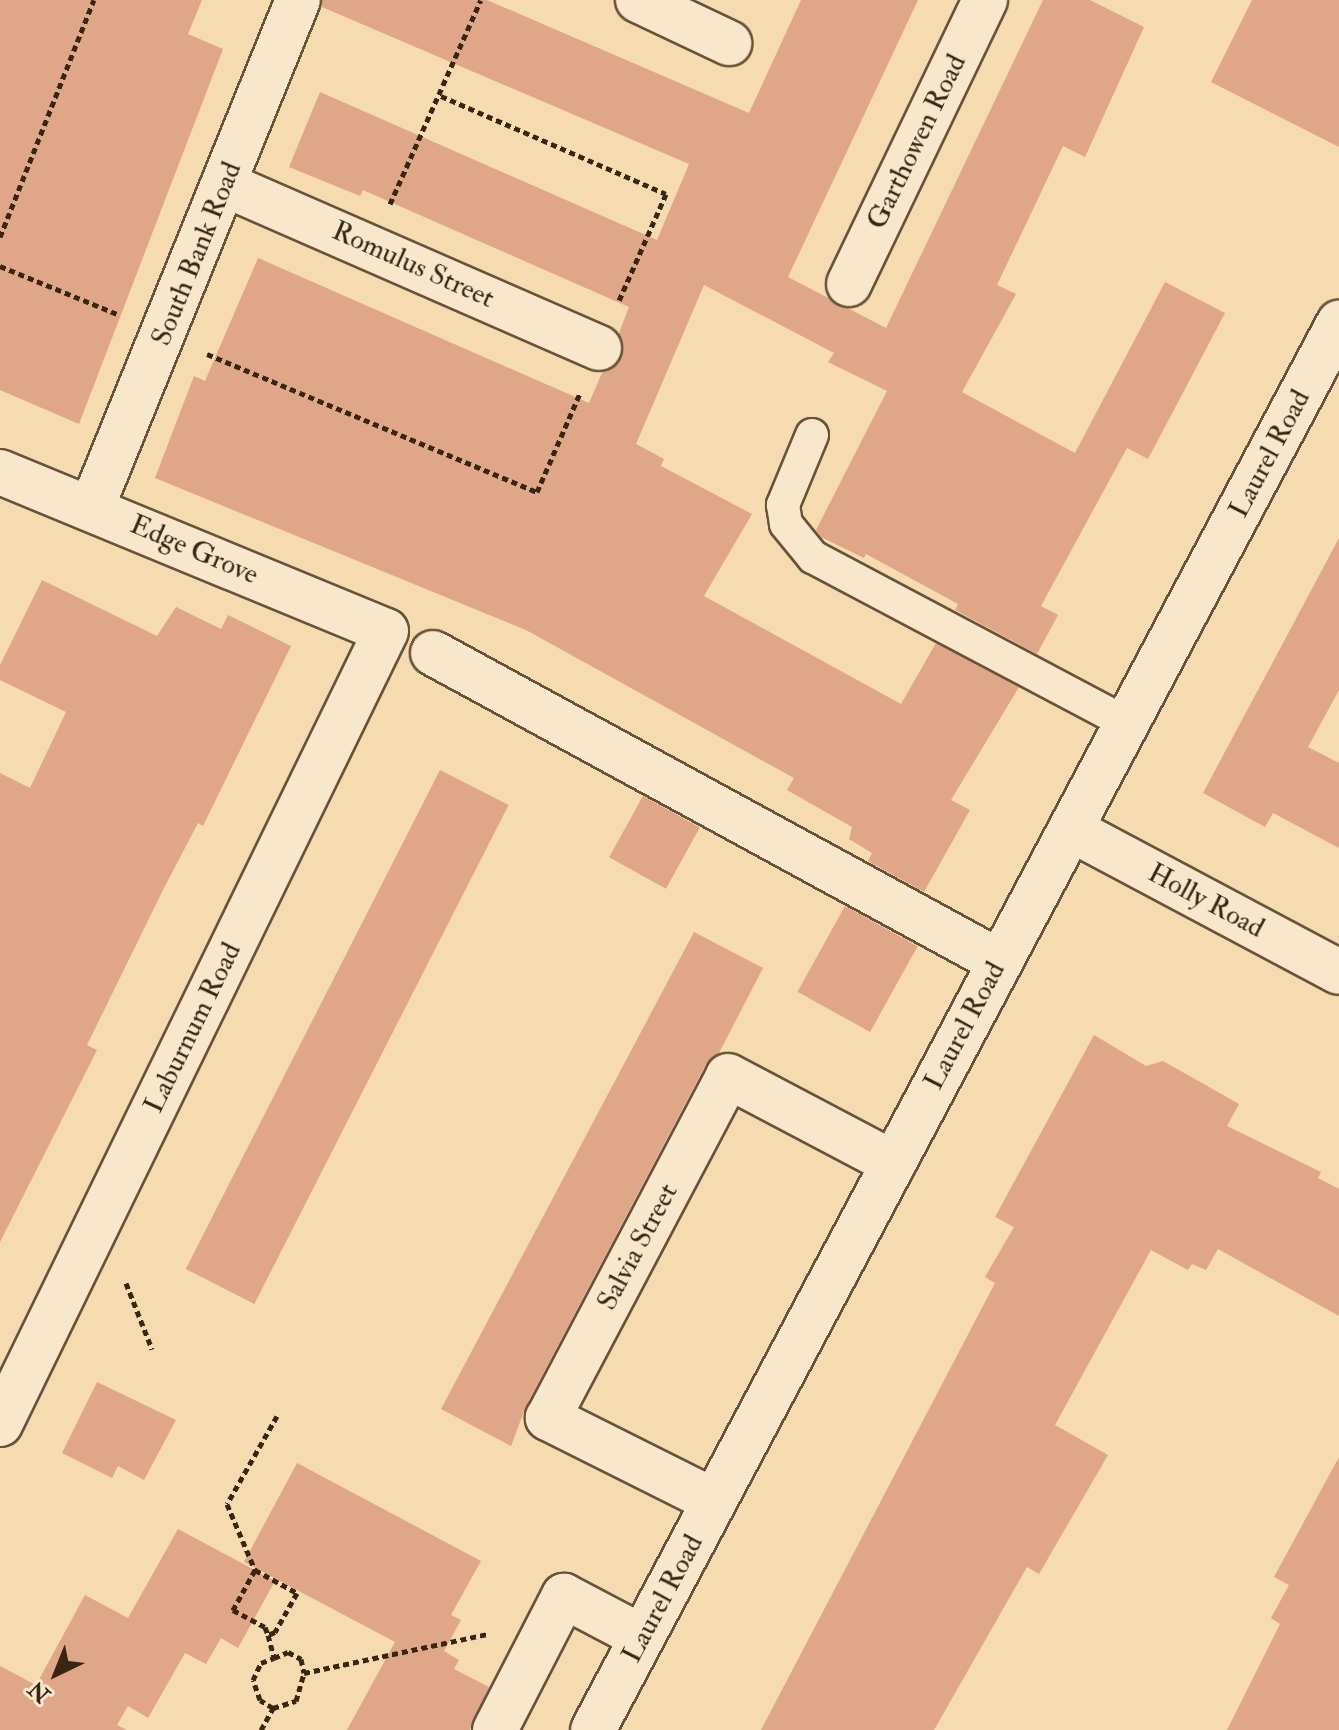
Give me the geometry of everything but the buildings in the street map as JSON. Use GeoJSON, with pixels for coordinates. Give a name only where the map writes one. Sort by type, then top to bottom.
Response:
{"type":"FeatureCollection","features":[{"type":"Feature","properties":{"kind":"street","name":"South Bank Road"},"geometry":{"type":"LineString","coordinates":[[92,507],[226,185],[298,0]]}},
{"type":"Feature","properties":{"kind":"street"},"geometry":{"type":"LineString","coordinates":[[638,0],[729,43]]}},
{"type":"Feature","properties":{"kind":"street","name":"Garthowen Road"},"geometry":{"type":"LineString","coordinates":[[849,284],[985,0]]}},
{"type":"Feature","properties":{"kind":"street","name":"Romulus Street"},"geometry":{"type":"LineString","coordinates":[[226,185],[371,245],[599,348]]}},
{"type":"Feature","properties":{"kind":"street","name":"Laurel Road"},"geometry":{"type":"LineString","coordinates":[[593,1730],[1339,323]]}},
{"type":"Feature","properties":{"kind":"street","name":"Edge Grove"},"geometry":{"type":"LineString","coordinates":[[4,483],[92,507],[386,631]]}},
{"type":"Feature","properties":{"kind":"street","name":"Laburnum Road"},"geometry":{"type":"LineString","coordinates":[[0,1424],[386,631]]}},
{"type":"Feature","properties":{"kind":"street"},"geometry":{"type":"LineString","coordinates":[[433,653],[1000,962]]}},
{"type":"Feature","properties":{"kind":"street","name":"Holly Road"},"geometry":{"type":"LineString","coordinates":[[1072,830],[1339,972]]}},
{"type":"Feature","properties":{"kind":"street","name":"Salvia Street"},"geometry":{"type":"LineString","coordinates":[[714,1501],[548,1418],[728,1076],[893,1163]]}},
{"type":"Feature","properties":{"kind":"street"},"geometry":{"type":"LineString","coordinates":[[495,1730],[564,1596],[642,1637]]}},
{"type":"Feature","properties":{"kind":"lane"},"geometry":{"type":"LineString","coordinates":[[812,435],[783,505],[786,524],[813,557],[1127,723]]}},
{"type":"Feature","properties":{"kind":"path"},"geometry":{"type":"LineString","coordinates":[[0,237],[94,0]]}},
{"type":"Feature","properties":{"kind":"path"},"geometry":{"type":"LineString","coordinates":[[371,245],[481,0]]}},
{"type":"Feature","properties":{"kind":"path"},"geometry":{"type":"LineString","coordinates":[[0,266],[164,336]]}},
{"type":"Feature","properties":{"kind":"path"},"geometry":{"type":"LineString","coordinates":[[83,1253],[121,1272],[152,1349]]}},
{"type":"Feature","properties":{"kind":"path"},"geometry":{"type":"LineString","coordinates":[[268,1635],[275,1632],[297,1593],[255,1570],[227,1504],[277,1416]]}},
{"type":"Feature","properties":{"kind":"path"},"geometry":{"type":"LineString","coordinates":[[255,1570],[233,1610],[265,1627],[274,1658]]}},
{"type":"Feature","properties":{"kind":"path"},"geometry":{"type":"LineString","coordinates":[[304,1673],[432,1642],[506,1631],[540,1642]]}},
{"type":"Feature","properties":{"kind":"path"},"geometry":{"type":"LineString","coordinates":[[261,1730],[273,1708],[296,1701],[304,1673],[301,1659],[288,1652],[261,1663],[253,1680],[260,1700],[273,1708]]}}]}
